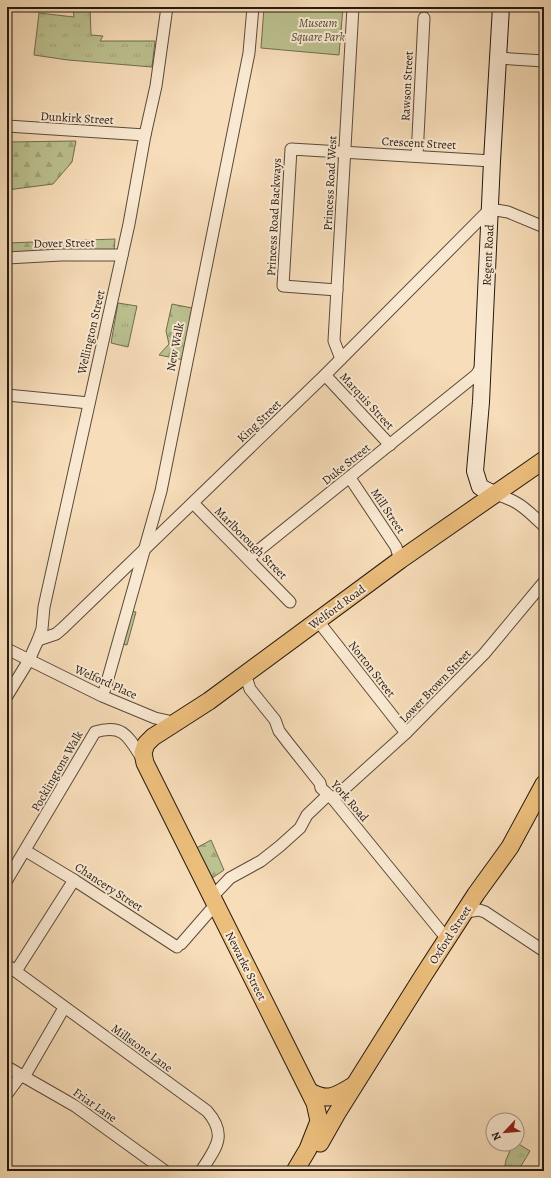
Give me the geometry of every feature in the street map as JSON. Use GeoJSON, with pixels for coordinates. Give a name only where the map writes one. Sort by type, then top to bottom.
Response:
{"type":"FeatureCollection","features":[{"type":"Feature","properties":{"kind":"main road","name":"Welford Road"},"geometry":{"type":"LineString","coordinates":[[145,763],[143,753],[146,744],[173,722],[209,700],[400,560],[544,460]]}},
{"type":"Feature","properties":{"kind":"main road","name":"Newarke Street"},"geometry":{"type":"LineString","coordinates":[[145,763],[315,1103],[319,1121],[308,1149],[295,1171]]}},
{"type":"Feature","properties":{"kind":"main road","name":"Oxford Street"},"geometry":{"type":"LineString","coordinates":[[306,1171],[322,1138],[354,1086],[447,939],[510,847],[544,784]]}},
{"type":"Feature","properties":{"kind":"main road"},"geometry":{"type":"LineString","coordinates":[[310,1092],[320,1097],[330,1098],[354,1086]]}},
{"type":"Feature","properties":{"kind":"street","name":"Wellington Street"},"geometry":{"type":"LineString","coordinates":[[7,696],[29,660],[42,629],[44,607],[74,478],[122,255],[156,86],[167,7]]}},
{"type":"Feature","properties":{"kind":"street","name":"New Walk"},"geometry":{"type":"LineString","coordinates":[[105,689],[160,491],[247,61],[253,7]]}},
{"type":"Feature","properties":{"kind":"street","name":"Princess Road West"},"geometry":{"type":"LineString","coordinates":[[341,358],[334,341],[353,7]]}},
{"type":"Feature","properties":{"kind":"street","name":"Regent Road"},"geometry":{"type":"LineString","coordinates":[[494,494],[480,487],[475,471],[481,402],[492,161],[501,7]]}},
{"type":"Feature","properties":{"kind":"street","name":"Rawson Street"},"geometry":{"type":"LineString","coordinates":[[417,156],[424,18]]}},
{"type":"Feature","properties":{"kind":"street"},"geometry":{"type":"LineString","coordinates":[[498,58],[544,61]]}},
{"type":"Feature","properties":{"kind":"street","name":"Dunkirk Street"},"geometry":{"type":"LineString","coordinates":[[7,126],[145,135]]}},
{"type":"Feature","properties":{"kind":"street","name":"Princess Road Backways"},"geometry":{"type":"LineString","coordinates":[[336,290],[283,286],[291,150],[344,152]]}},
{"type":"Feature","properties":{"kind":"street","name":"Crescent Street"},"geometry":{"type":"LineString","coordinates":[[344,152],[492,161]]}},
{"type":"Feature","properties":{"kind":"street","name":"King Street"},"geometry":{"type":"LineString","coordinates":[[38,640],[56,634],[63,628],[325,375],[490,209]]}},
{"type":"Feature","properties":{"kind":"street"},"geometry":{"type":"LineString","coordinates":[[490,209],[508,212],[544,227]]}},
{"type":"Feature","properties":{"kind":"street","name":"Dover Street"},"geometry":{"type":"LineString","coordinates":[[7,258],[61,255],[122,255]]}},
{"type":"Feature","properties":{"kind":"street","name":"Duke Street"},"geometry":{"type":"LineString","coordinates":[[249,558],[476,376],[483,365]]}},
{"type":"Feature","properties":{"kind":"street","name":"Marquis Street"},"geometry":{"type":"LineString","coordinates":[[325,375],[390,445]]}},
{"type":"Feature","properties":{"kind":"street"},"geometry":{"type":"LineString","coordinates":[[460,389],[472,390],[481,402]]}},
{"type":"Feature","properties":{"kind":"street"},"geometry":{"type":"LineString","coordinates":[[7,395],[89,403]]}},
{"type":"Feature","properties":{"kind":"street","name":"Mill Street"},"geometry":{"type":"LineString","coordinates":[[350,478],[396,547],[400,560]]}},
{"type":"Feature","properties":{"kind":"street"},"geometry":{"type":"LineString","coordinates":[[494,494],[511,498],[522,504],[544,526]]}},
{"type":"Feature","properties":{"kind":"street","name":"Marlborough Street"},"geometry":{"type":"LineString","coordinates":[[193,503],[249,558],[290,602]]}},
{"type":"Feature","properties":{"kind":"street","name":"Lower Brown Street"},"geometry":{"type":"LineString","coordinates":[[179,946],[230,878],[261,861],[280,846],[300,828],[306,815],[327,794],[406,733],[484,654],[544,582]]}},
{"type":"Feature","properties":{"kind":"street","name":"Norton Street"},"geometry":{"type":"LineString","coordinates":[[318,621],[406,733]]}},
{"type":"Feature","properties":{"kind":"street","name":"Welford Place"},"geometry":{"type":"LineString","coordinates":[[7,649],[102,696],[155,718],[173,722]]}},
{"type":"Feature","properties":{"kind":"street","name":"York Road"},"geometry":{"type":"LineString","coordinates":[[245,674],[250,689],[275,720],[279,731],[327,794],[447,939]]}},
{"type":"Feature","properties":{"kind":"street","name":"Pocklingtons Walk"},"geometry":{"type":"LineString","coordinates":[[7,880],[26,851],[95,732],[109,728],[115,729],[125,735],[145,763]]}},
{"type":"Feature","properties":{"kind":"street","name":"Chancery Street"},"geometry":{"type":"LineString","coordinates":[[26,851],[179,946]]}},
{"type":"Feature","properties":{"kind":"street"},"geometry":{"type":"LineString","coordinates":[[11,968],[74,880]]}},
{"type":"Feature","properties":{"kind":"street"},"geometry":{"type":"LineString","coordinates":[[466,912],[479,910],[485,912],[544,951]]}},
{"type":"Feature","properties":{"kind":"street","name":"Millstone Lane"},"geometry":{"type":"LineString","coordinates":[[11,968],[64,1008],[207,1110],[213,1118],[218,1131],[217,1146],[201,1171]]}},
{"type":"Feature","properties":{"kind":"street"},"geometry":{"type":"LineString","coordinates":[[7,1094],[22,1076],[64,1008]]}},
{"type":"Feature","properties":{"kind":"street","name":"Friar Lane"},"geometry":{"type":"LineString","coordinates":[[7,1067],[75,1106],[165,1171]]}},
{"type":"Feature","properties":{"kind":"green space"},"geometry":{"type":"Polygon","coordinates":[[[73,7],[90,7],[91,35],[103,36],[100,41],[155,41],[152,67],[68,60],[34,55],[39,13],[74,17],[73,7]]]}},
{"type":"Feature","properties":{"kind":"green space","name":"Museum Square Park"},"geometry":{"type":"Polygon","coordinates":[[[264,7],[343,7],[339,55],[261,48],[264,7]]]}},
{"type":"Feature","properties":{"kind":"green space"},"geometry":{"type":"Polygon","coordinates":[[[76,141],[72,162],[53,184],[7,190],[7,142],[76,141]]]}},
{"type":"Feature","properties":{"kind":"green space"},"geometry":{"type":"Polygon","coordinates":[[[115,239],[114,252],[7,254],[7,243],[115,239]]]}},
{"type":"Feature","properties":{"kind":"green space"},"geometry":{"type":"Polygon","coordinates":[[[118,303],[137,306],[128,347],[111,343],[118,303]]]}},
{"type":"Feature","properties":{"kind":"green space"},"geometry":{"type":"Polygon","coordinates":[[[172,304],[192,308],[184,360],[159,355],[169,344],[166,331],[172,304]]]}},
{"type":"Feature","properties":{"kind":"green space"},"geometry":{"type":"Polygon","coordinates":[[[131,611],[136,612],[127,645],[122,644],[131,611]]]}},
{"type":"Feature","properties":{"kind":"green space"},"geometry":{"type":"Polygon","coordinates":[[[211,840],[224,870],[202,885],[187,853],[211,840]]]}},
{"type":"Feature","properties":{"kind":"green space"},"geometry":{"type":"Polygon","coordinates":[[[525,1148],[530,1151],[518,1171],[504,1171],[510,1152],[525,1152],[525,1148]]]}}]}
